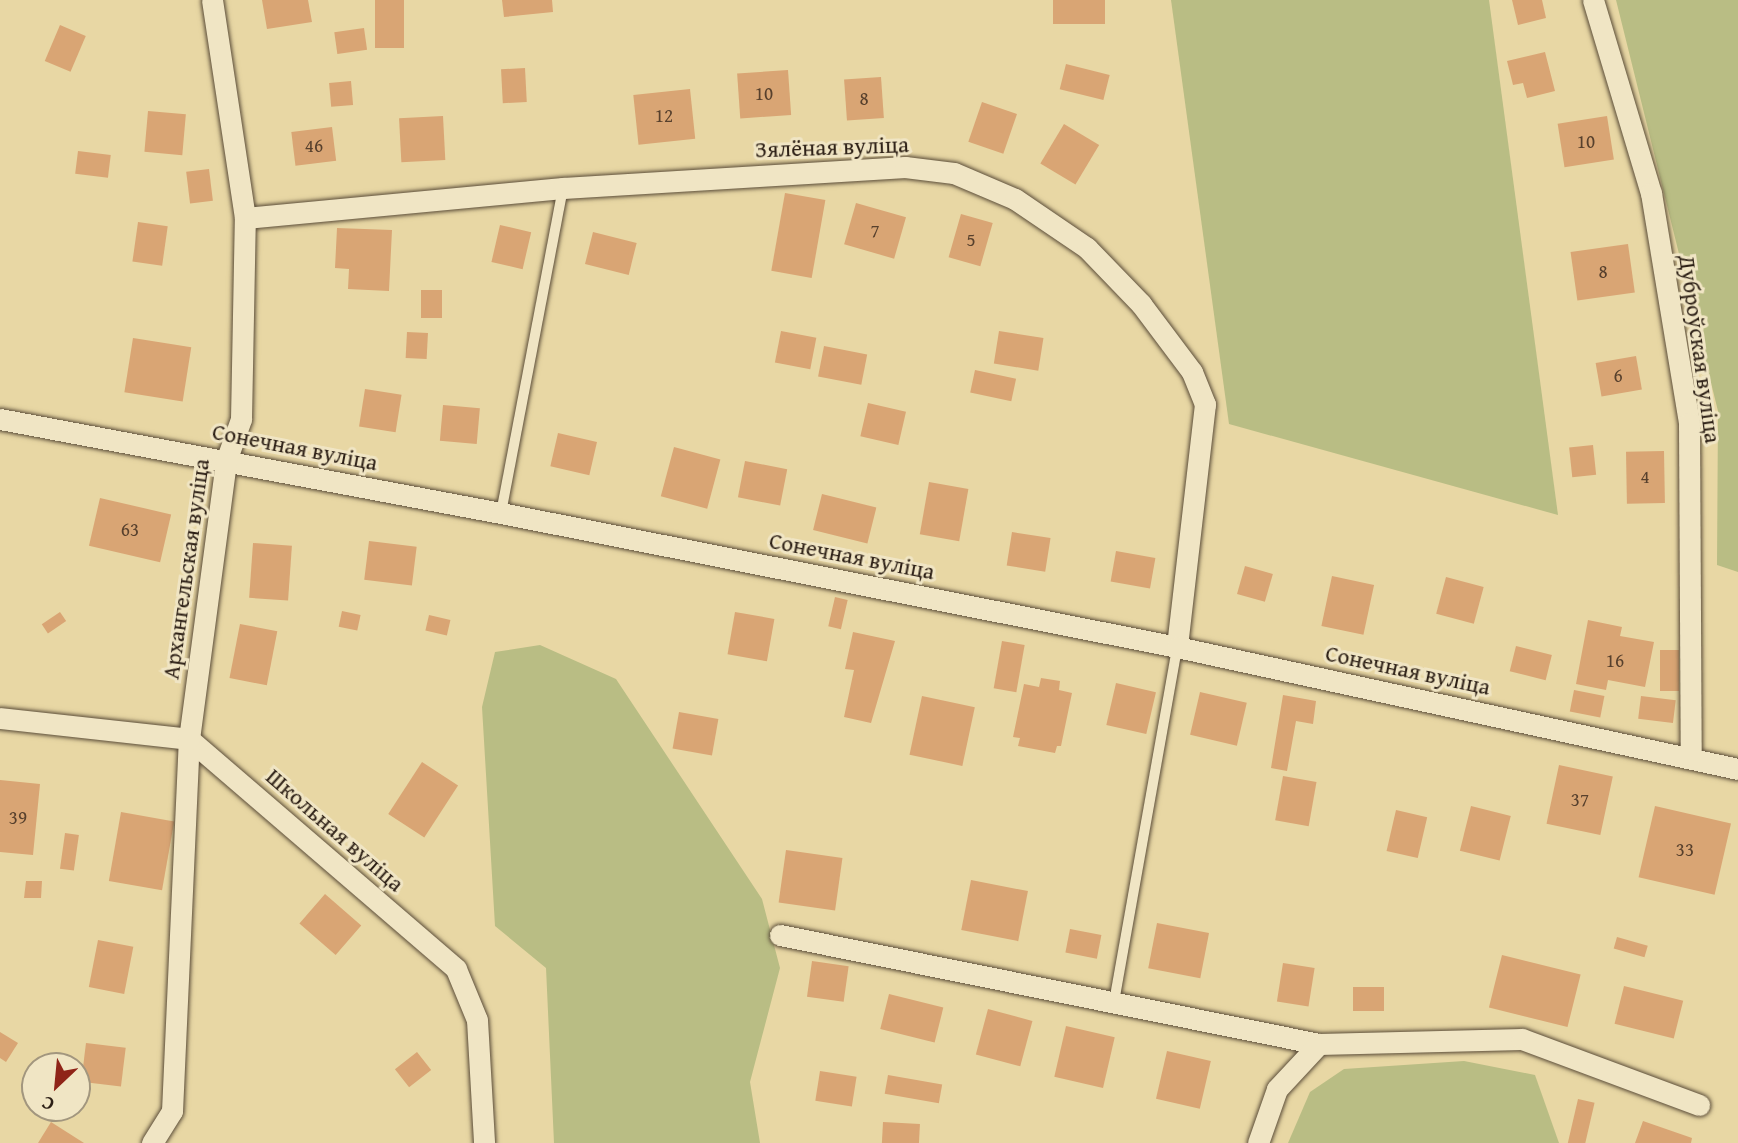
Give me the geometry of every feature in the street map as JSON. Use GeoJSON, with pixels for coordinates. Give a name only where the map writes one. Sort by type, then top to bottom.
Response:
{"type":"FeatureCollection","features":[{"type":"Feature","properties":{"kind":"street","name":"Архангельская вуліца"},"geometry":{"type":"LineString","coordinates":[[152,1143],[172,1111],[188,739],[226,461],[241,419],[245,218],[212,0]]}},
{"type":"Feature","properties":{"kind":"street","name":"Дуброўская вуліца"},"geometry":{"type":"LineString","coordinates":[[1593,0],[1651,193],[1689,423],[1691,756]]}},
{"type":"Feature","properties":{"kind":"street","name":"Зялёная вуліца"},"geometry":{"type":"LineString","coordinates":[[245,218],[563,188],[905,167],[954,173],[1015,198],[1087,248],[1141,304],[1192,372],[1205,404],[1177,647]]}},
{"type":"Feature","properties":{"kind":"street","name":"Сонечная вуліца"},"geometry":{"type":"LineString","coordinates":[[0,419],[501,513],[1177,647],[1691,756],[1733,768]]}},
{"type":"Feature","properties":{"kind":"street"},"geometry":{"type":"LineString","coordinates":[[0,718],[188,739]]}},
{"type":"Feature","properties":{"kind":"street","name":"Школьная вуліца"},"geometry":{"type":"LineString","coordinates":[[188,739],[456,969],[477,1020],[485,1143]]}},
{"type":"Feature","properties":{"kind":"street"},"geometry":{"type":"LineString","coordinates":[[780,935],[1319,1044],[1522,1039],[1699,1105]]}},
{"type":"Feature","properties":{"kind":"street"},"geometry":{"type":"LineString","coordinates":[[1258,1143],[1277,1089],[1319,1044]]}},
{"type":"Feature","properties":{"kind":"lane"},"geometry":{"type":"LineString","coordinates":[[501,513],[563,188]]}},
{"type":"Feature","properties":{"kind":"lane"},"geometry":{"type":"LineString","coordinates":[[1114,1002],[1177,647]]}},
{"type":"Feature","properties":{"kind":"green space"},"geometry":{"type":"Polygon","coordinates":[[[1171,0],[1489,0],[1558,515],[1229,424],[1171,0]]]}},
{"type":"Feature","properties":{"kind":"green space"},"geometry":{"type":"Polygon","coordinates":[[[1616,0],[1738,0],[1738,572],[1717,565],[1718,411],[1616,0]]]}},
{"type":"Feature","properties":{"kind":"green space"},"geometry":{"type":"Polygon","coordinates":[[[540,645],[616,679],[762,899],[780,968],[750,1082],[760,1143],[554,1143],[546,968],[495,926],[482,707],[495,652],[540,645]]]}},
{"type":"Feature","properties":{"kind":"green space"},"geometry":{"type":"Polygon","coordinates":[[[1464,1061],[1535,1075],[1559,1143],[1288,1143],[1310,1092],[1344,1069],[1464,1061]]]}},
{"type":"Feature","properties":{"kind":"building"},"geometry":{"type":"Polygon","coordinates":[[[262,0],[308,0],[312,22],[267,29],[262,0]]]}},
{"type":"Feature","properties":{"kind":"building"},"geometry":{"type":"Polygon","coordinates":[[[375,0],[404,0],[404,48],[375,48],[375,0]]]}},
{"type":"Feature","properties":{"kind":"building"},"geometry":{"type":"Polygon","coordinates":[[[502,0],[552,0],[553,12],[504,17],[502,0]]]}},
{"type":"Feature","properties":{"kind":"building"},"geometry":{"type":"Polygon","coordinates":[[[1053,0],[1105,0],[1105,24],[1053,24],[1053,0]]]}},
{"type":"Feature","properties":{"kind":"building"},"geometry":{"type":"Polygon","coordinates":[[[1512,0],[1542,0],[1546,18],[1518,25],[1512,0]]]}},
{"type":"Feature","properties":{"kind":"building"},"geometry":{"type":"Polygon","coordinates":[[[60,25],[86,36],[71,72],[45,61],[60,25]]]}},
{"type":"Feature","properties":{"kind":"building"},"geometry":{"type":"Polygon","coordinates":[[[364,28],[367,50],[337,54],[334,32],[364,28]]]}},
{"type":"Feature","properties":{"kind":"building"},"geometry":{"type":"Polygon","coordinates":[[[1545,52],[1555,91],[1527,98],[1523,83],[1513,85],[1507,61],[1545,52]]]}},
{"type":"Feature","properties":{"kind":"building"},"geometry":{"type":"Polygon","coordinates":[[[1066,64],[1110,75],[1103,100],[1060,89],[1066,64]]]}},
{"type":"Feature","properties":{"kind":"building"},"geometry":{"type":"Polygon","coordinates":[[[525,68],[527,102],[503,103],[501,69],[525,68]]]}},
{"type":"Feature","properties":{"kind":"building"},"geometry":{"type":"Polygon","coordinates":[[[788,70],[791,115],[740,118],[737,74],[788,70]]]}},
{"type":"Feature","properties":{"kind":"building"},"geometry":{"type":"Polygon","coordinates":[[[881,77],[884,118],[847,120],[844,80],[881,77]]]}},
{"type":"Feature","properties":{"kind":"building"},"geometry":{"type":"Polygon","coordinates":[[[351,81],[353,105],[331,107],[329,83],[351,81]]]}},
{"type":"Feature","properties":{"kind":"building"},"geometry":{"type":"Polygon","coordinates":[[[690,89],[695,139],[639,145],[633,95],[690,89]]]}},
{"type":"Feature","properties":{"kind":"building"},"geometry":{"type":"Polygon","coordinates":[[[982,102],[1017,114],[1003,154],[968,142],[982,102]]]}},
{"type":"Feature","properties":{"kind":"building"},"geometry":{"type":"Polygon","coordinates":[[[148,111],[186,114],[182,155],[144,152],[148,111]]]}},
{"type":"Feature","properties":{"kind":"building"},"geometry":{"type":"Polygon","coordinates":[[[443,116],[445,160],[401,162],[399,118],[443,116]]]}},
{"type":"Feature","properties":{"kind":"building"},"geometry":{"type":"Polygon","coordinates":[[[1607,116],[1614,159],[1564,167],[1558,124],[1607,116]]]}},
{"type":"Feature","properties":{"kind":"building"},"geometry":{"type":"Polygon","coordinates":[[[1064,124],[1099,145],[1075,185],[1040,163],[1064,124]]]}},
{"type":"Feature","properties":{"kind":"building"},"geometry":{"type":"Polygon","coordinates":[[[332,127],[336,161],[295,166],[291,132],[332,127]]]}},
{"type":"Feature","properties":{"kind":"building"},"geometry":{"type":"Polygon","coordinates":[[[78,151],[111,155],[108,178],[75,174],[78,151]]]}},
{"type":"Feature","properties":{"kind":"building"},"geometry":{"type":"Polygon","coordinates":[[[209,169],[213,201],[190,204],[186,172],[209,169]]]}},
{"type":"Feature","properties":{"kind":"building"},"geometry":{"type":"Polygon","coordinates":[[[785,193],[825,200],[812,278],[771,271],[785,193]]]}},
{"type":"Feature","properties":{"kind":"building"},"geometry":{"type":"Polygon","coordinates":[[[856,203],[906,217],[894,259],[844,244],[856,203]]]}},
{"type":"Feature","properties":{"kind":"building"},"geometry":{"type":"Polygon","coordinates":[[[961,214],[993,223],[980,266],[949,257],[961,214]]]}},
{"type":"Feature","properties":{"kind":"building"},"geometry":{"type":"Polygon","coordinates":[[[138,222],[168,226],[162,266],[132,262],[138,222]]]}},
{"type":"Feature","properties":{"kind":"building"},"geometry":{"type":"Polygon","coordinates":[[[500,225],[531,232],[523,269],[491,262],[500,225]]]}},
{"type":"Feature","properties":{"kind":"building"},"geometry":{"type":"Polygon","coordinates":[[[337,228],[392,230],[389,291],[348,289],[349,269],[335,268],[337,228]]]}},
{"type":"Feature","properties":{"kind":"building"},"geometry":{"type":"Polygon","coordinates":[[[593,232],[637,243],[629,275],[585,264],[593,232]]]}},
{"type":"Feature","properties":{"kind":"building"},"geometry":{"type":"Polygon","coordinates":[[[1628,244],[1635,293],[1577,301],[1571,252],[1628,244]]]}},
{"type":"Feature","properties":{"kind":"building"},"geometry":{"type":"Polygon","coordinates":[[[421,290],[442,290],[442,318],[421,318],[421,290]]]}},
{"type":"Feature","properties":{"kind":"building"},"geometry":{"type":"Polygon","coordinates":[[[781,331],[816,338],[810,369],[775,362],[781,331]]]}},
{"type":"Feature","properties":{"kind":"building"},"geometry":{"type":"Polygon","coordinates":[[[999,331],[1043,338],[1038,371],[994,364],[999,331]]]}},
{"type":"Feature","properties":{"kind":"building"},"geometry":{"type":"Polygon","coordinates":[[[407,332],[428,333],[427,359],[406,358],[407,332]]]}},
{"type":"Feature","properties":{"kind":"building"},"geometry":{"type":"Polygon","coordinates":[[[133,338],[191,347],[183,402],[124,392],[133,338]]]}},
{"type":"Feature","properties":{"kind":"building"},"geometry":{"type":"Polygon","coordinates":[[[824,346],[867,354],[861,385],[818,376],[824,346]]]}},
{"type":"Feature","properties":{"kind":"building"},"geometry":{"type":"Polygon","coordinates":[[[1636,356],[1642,389],[1602,397],[1596,363],[1636,356]]]}},
{"type":"Feature","properties":{"kind":"building"},"geometry":{"type":"Polygon","coordinates":[[[975,370],[1016,379],[1011,401],[970,392],[975,370]]]}},
{"type":"Feature","properties":{"kind":"building"},"geometry":{"type":"Polygon","coordinates":[[[365,389],[402,395],[396,432],[359,427],[365,389]]]}},
{"type":"Feature","properties":{"kind":"building"},"geometry":{"type":"Polygon","coordinates":[[[868,403],[906,412],[898,445],[860,436],[868,403]]]}},
{"type":"Feature","properties":{"kind":"building"},"geometry":{"type":"Polygon","coordinates":[[[443,405],[480,408],[477,444],[440,441],[443,405]]]}},
{"type":"Feature","properties":{"kind":"building"},"geometry":{"type":"Polygon","coordinates":[[[558,433],[597,442],[589,475],[550,466],[558,433]]]}},
{"type":"Feature","properties":{"kind":"building"},"geometry":{"type":"Polygon","coordinates":[[[1593,445],[1596,475],[1572,477],[1569,448],[1593,445]]]}},
{"type":"Feature","properties":{"kind":"building"},"geometry":{"type":"Polygon","coordinates":[[[674,447],[720,459],[707,509],[661,496],[674,447]]]}},
{"type":"Feature","properties":{"kind":"building"},"geometry":{"type":"Polygon","coordinates":[[[1664,451],[1665,503],[1627,504],[1626,452],[1664,451]]]}},
{"type":"Feature","properties":{"kind":"building"},"geometry":{"type":"Polygon","coordinates":[[[745,461],[787,469],[780,506],[738,497],[745,461]]]}},
{"type":"Feature","properties":{"kind":"building"},"geometry":{"type":"Polygon","coordinates":[[[929,482],[968,489],[959,541],[920,534],[929,482]]]}},
{"type":"Feature","properties":{"kind":"building"},"geometry":{"type":"Polygon","coordinates":[[[822,494],[876,508],[867,543],[813,530],[822,494]]]}},
{"type":"Feature","properties":{"kind":"building"},"geometry":{"type":"Polygon","coordinates":[[[100,498],[171,514],[160,562],[89,546],[100,498]]]}},
{"type":"Feature","properties":{"kind":"building"},"geometry":{"type":"Polygon","coordinates":[[[1012,532],[1051,538],[1045,572],[1007,566],[1012,532]]]}},
{"type":"Feature","properties":{"kind":"building"},"geometry":{"type":"Polygon","coordinates":[[[369,541],[417,547],[412,586],[364,580],[369,541]]]}},
{"type":"Feature","properties":{"kind":"building"},"geometry":{"type":"Polygon","coordinates":[[[253,543],[292,546],[288,601],[249,598],[253,543]]]}},
{"type":"Feature","properties":{"kind":"building"},"geometry":{"type":"Polygon","coordinates":[[[1116,551],[1155,558],[1150,588],[1111,582],[1116,551]]]}},
{"type":"Feature","properties":{"kind":"building"},"geometry":{"type":"Polygon","coordinates":[[[1245,566],[1273,574],[1265,602],[1237,594],[1245,566]]]}},
{"type":"Feature","properties":{"kind":"building"},"geometry":{"type":"Polygon","coordinates":[[[1332,576],[1374,585],[1363,635],[1321,626],[1332,576]]]}},
{"type":"Feature","properties":{"kind":"building"},"geometry":{"type":"Polygon","coordinates":[[[1446,577],[1484,587],[1474,624],[1436,614],[1446,577]]]}},
{"type":"Feature","properties":{"kind":"building"},"geometry":{"type":"Polygon","coordinates":[[[835,597],[848,600],[841,629],[828,626],[835,597]]]}},
{"type":"Feature","properties":{"kind":"building"},"geometry":{"type":"Polygon","coordinates":[[[342,611],[361,615],[357,631],[339,627],[342,611]]]}},
{"type":"Feature","properties":{"kind":"building"},"geometry":{"type":"Polygon","coordinates":[[[60,612],[66,621],[48,633],[42,624],[60,612]]]}},
{"type":"Feature","properties":{"kind":"building"},"geometry":{"type":"Polygon","coordinates":[[[735,612],[774,619],[767,661],[728,654],[735,612]]]}},
{"type":"Feature","properties":{"kind":"building"},"geometry":{"type":"Polygon","coordinates":[[[429,615],[450,620],[447,636],[425,631],[429,615]]]}},
{"type":"Feature","properties":{"kind":"building"},"geometry":{"type":"Polygon","coordinates":[[[1588,620],[1622,627],[1620,636],[1654,642],[1645,687],[1608,680],[1606,690],[1576,684],[1588,620]]]}},
{"type":"Feature","properties":{"kind":"building"},"geometry":{"type":"Polygon","coordinates":[[[240,624],[277,631],[267,685],[230,678],[240,624]]]}},
{"type":"Feature","properties":{"kind":"building"},"geometry":{"type":"Polygon","coordinates":[[[853,632],[895,641],[871,723],[844,717],[854,670],[845,669],[853,632]]]}},
{"type":"Feature","properties":{"kind":"building"},"geometry":{"type":"Polygon","coordinates":[[[1002,641],[1025,645],[1016,692],[994,688],[1002,641]]]}},
{"type":"Feature","properties":{"kind":"building"},"geometry":{"type":"Polygon","coordinates":[[[1516,646],[1552,655],[1546,680],[1510,671],[1516,646]]]}},
{"type":"Feature","properties":{"kind":"building"},"geometry":{"type":"Polygon","coordinates":[[[1660,650],[1679,650],[1679,691],[1660,691],[1660,650]]]}},
{"type":"Feature","properties":{"kind":"building"},"geometry":{"type":"Polygon","coordinates":[[[1041,678],[1060,681],[1059,690],[1072,693],[1061,746],[1057,746],[1055,753],[1018,746],[1020,738],[1013,737],[1024,684],[1039,687],[1041,678]]]}},
{"type":"Feature","properties":{"kind":"building"},"geometry":{"type":"Polygon","coordinates":[[[1116,683],[1156,692],[1146,734],[1106,725],[1116,683]]]}},
{"type":"Feature","properties":{"kind":"building"},"geometry":{"type":"Polygon","coordinates":[[[1574,690],[1604,696],[1600,718],[1570,712],[1574,690]]]}},
{"type":"Feature","properties":{"kind":"building"},"geometry":{"type":"Polygon","coordinates":[[[1200,692],[1247,703],[1237,746],[1190,735],[1200,692]]]}},
{"type":"Feature","properties":{"kind":"building"},"geometry":{"type":"Polygon","coordinates":[[[1283,695],[1316,701],[1313,724],[1296,721],[1287,771],[1271,768],[1283,695]]]}},
{"type":"Feature","properties":{"kind":"building"},"geometry":{"type":"Polygon","coordinates":[[[922,696],[975,707],[962,766],[910,755],[922,696]]]}},
{"type":"Feature","properties":{"kind":"building"},"geometry":{"type":"Polygon","coordinates":[[[1641,696],[1676,700],[1673,723],[1638,719],[1641,696]]]}},
{"type":"Feature","properties":{"kind":"building"},"geometry":{"type":"Polygon","coordinates":[[[679,712],[718,719],[712,755],[673,748],[679,712]]]}},
{"type":"Feature","properties":{"kind":"building"},"geometry":{"type":"Polygon","coordinates":[[[422,762],[458,785],[424,837],[388,814],[422,762]]]}},
{"type":"Feature","properties":{"kind":"building"},"geometry":{"type":"Polygon","coordinates":[[[1559,765],[1613,776],[1600,835],[1547,824],[1559,765]]]}},
{"type":"Feature","properties":{"kind":"building"},"geometry":{"type":"Polygon","coordinates":[[[1283,776],[1316,782],[1309,826],[1275,820],[1283,776]]]}},
{"type":"Feature","properties":{"kind":"building"},"geometry":{"type":"Polygon","coordinates":[[[0,780],[40,784],[33,855],[0,852],[0,780]]]}},
{"type":"Feature","properties":{"kind":"building"},"geometry":{"type":"Polygon","coordinates":[[[1471,806],[1511,816],[1500,861],[1460,851],[1471,806]]]}},
{"type":"Feature","properties":{"kind":"building"},"geometry":{"type":"Polygon","coordinates":[[[1655,806],[1731,824],[1715,895],[1639,877],[1655,806]]]}},
{"type":"Feature","properties":{"kind":"building"},"geometry":{"type":"Polygon","coordinates":[[[1396,810],[1427,817],[1418,858],[1387,851],[1396,810]]]}},
{"type":"Feature","properties":{"kind":"building"},"geometry":{"type":"Polygon","coordinates":[[[121,812],[174,821],[162,890],[109,881],[121,812]]]}},
{"type":"Feature","properties":{"kind":"building"},"geometry":{"type":"Polygon","coordinates":[[[65,833],[79,835],[74,871],[60,869],[65,833]]]}},
{"type":"Feature","properties":{"kind":"building"},"geometry":{"type":"Polygon","coordinates":[[[786,850],[842,858],[835,910],[779,902],[786,850]]]}},
{"type":"Feature","properties":{"kind":"building"},"geometry":{"type":"Polygon","coordinates":[[[971,880],[1028,891],[1018,941],[961,930],[971,880]]]}},
{"type":"Feature","properties":{"kind":"building"},"geometry":{"type":"Polygon","coordinates":[[[26,881],[42,881],[41,898],[24,898],[26,881]]]}},
{"type":"Feature","properties":{"kind":"building"},"geometry":{"type":"Polygon","coordinates":[[[325,894],[361,925],[336,955],[299,923],[325,894]]]}},
{"type":"Feature","properties":{"kind":"building"},"geometry":{"type":"Polygon","coordinates":[[[1157,923],[1209,933],[1200,978],[1148,968],[1157,923]]]}},
{"type":"Feature","properties":{"kind":"building"},"geometry":{"type":"Polygon","coordinates":[[[1070,929],[1101,935],[1097,959],[1065,953],[1070,929]]]}},
{"type":"Feature","properties":{"kind":"building"},"geometry":{"type":"Polygon","coordinates":[[[1617,937],[1648,946],[1644,957],[1614,949],[1617,937]]]}},
{"type":"Feature","properties":{"kind":"building"},"geometry":{"type":"Polygon","coordinates":[[[98,940],[133,947],[124,994],[89,987],[98,940]]]}},
{"type":"Feature","properties":{"kind":"building"},"geometry":{"type":"Polygon","coordinates":[[[1502,955],[1581,975],[1568,1027],[1489,1007],[1502,955]]]}},
{"type":"Feature","properties":{"kind":"building"},"geometry":{"type":"Polygon","coordinates":[[[812,961],[849,966],[844,1002],[807,997],[812,961]]]}},
{"type":"Feature","properties":{"kind":"building"},"geometry":{"type":"Polygon","coordinates":[[[1283,963],[1315,968],[1309,1007],[1277,1002],[1283,963]]]}},
{"type":"Feature","properties":{"kind":"building"},"geometry":{"type":"Polygon","coordinates":[[[1624,986],[1683,1001],[1674,1039],[1615,1024],[1624,986]]]}},
{"type":"Feature","properties":{"kind":"building"},"geometry":{"type":"Polygon","coordinates":[[[1353,987],[1384,987],[1384,1011],[1353,1011],[1353,987]]]}},
{"type":"Feature","properties":{"kind":"building"},"geometry":{"type":"Polygon","coordinates":[[[889,994],[943,1008],[935,1042],[880,1029],[889,994]]]}},
{"type":"Feature","properties":{"kind":"building"},"geometry":{"type":"Polygon","coordinates":[[[988,1009],[1032,1021],[1020,1066],[976,1054],[988,1009]]]}},
{"type":"Feature","properties":{"kind":"building"},"geometry":{"type":"Polygon","coordinates":[[[1066,1026],[1115,1037],[1103,1088],[1054,1077],[1066,1026]]]}},
{"type":"Feature","properties":{"kind":"building"},"geometry":{"type":"Polygon","coordinates":[[[0,1032],[18,1043],[6,1062],[0,1058],[0,1032]]]}},
{"type":"Feature","properties":{"kind":"building"},"geometry":{"type":"Polygon","coordinates":[[[86,1043],[126,1048],[121,1087],[91,1083],[91,1052],[85,1052],[86,1043]]]}},
{"type":"Feature","properties":{"kind":"building"},"geometry":{"type":"Polygon","coordinates":[[[1167,1051],[1211,1061],[1200,1109],[1156,1099],[1167,1051]]]}},
{"type":"Feature","properties":{"kind":"building"},"geometry":{"type":"Polygon","coordinates":[[[417,1052],[431,1070],[409,1087],[395,1069],[417,1052]]]}},
{"type":"Feature","properties":{"kind":"building"},"geometry":{"type":"Polygon","coordinates":[[[820,1071],[857,1077],[852,1106],[815,1101],[820,1071]]]}},
{"type":"Feature","properties":{"kind":"building"},"geometry":{"type":"Polygon","coordinates":[[[888,1075],[942,1085],[939,1103],[885,1094],[888,1075]]]}},
{"type":"Feature","properties":{"kind":"building"},"geometry":{"type":"Polygon","coordinates":[[[1578,1099],[1595,1103],[1585,1143],[1568,1143],[1578,1099]]]}},
{"type":"Feature","properties":{"kind":"building"},"geometry":{"type":"Polygon","coordinates":[[[1643,1121],[1692,1138],[1691,1143],[1635,1143],[1643,1121]]]}},
{"type":"Feature","properties":{"kind":"building"},"geometry":{"type":"Polygon","coordinates":[[[51,1122],[84,1143],[38,1143],[51,1122]]]}},
{"type":"Feature","properties":{"kind":"building"},"geometry":{"type":"Polygon","coordinates":[[[883,1122],[920,1124],[919,1143],[882,1143],[883,1122]]]}}]}
